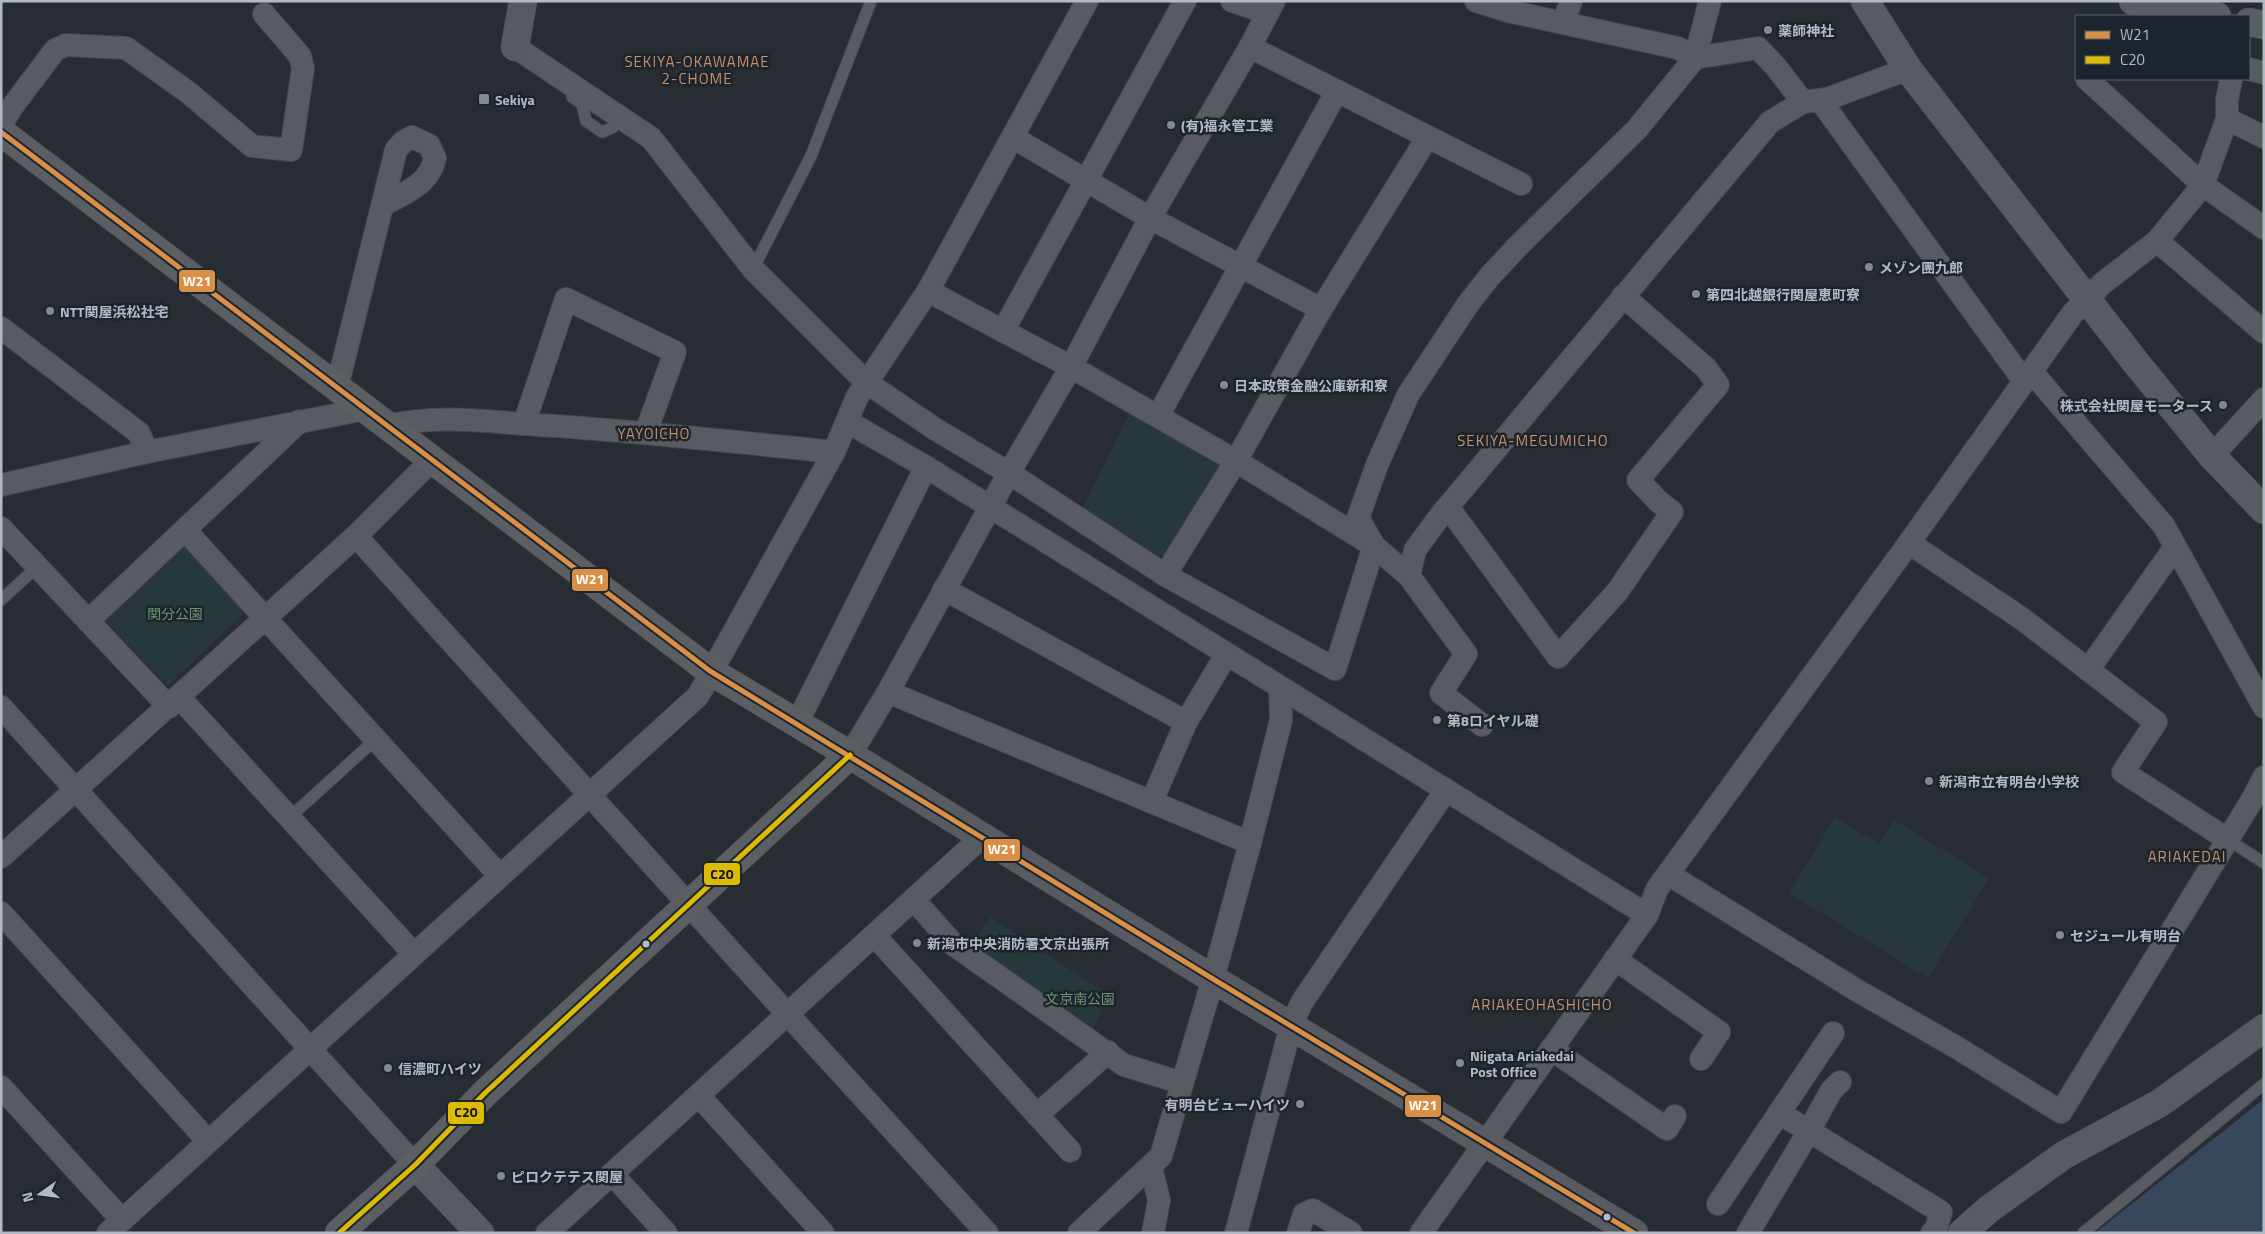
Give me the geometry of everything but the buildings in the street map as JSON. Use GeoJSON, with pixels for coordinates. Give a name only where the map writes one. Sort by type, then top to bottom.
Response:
{"type":"FeatureCollection","features":[{"type":"Feature","properties":{"kind":"highway"},"geometry":{"type":"LineString","coordinates":[[1,132],[710,671],[850,755],[485,1093],[415,1165],[339,1233]]}},
{"type":"Feature","properties":{"kind":"main road"},"geometry":{"type":"LineString","coordinates":[[514,47],[523,1]]}},
{"type":"Feature","properties":{"kind":"main road"},"geometry":{"type":"LineString","coordinates":[[2133,1],[2211,15]]}},
{"type":"Feature","properties":{"kind":"main road"},"geometry":{"type":"LineString","coordinates":[[2250,22],[2264,24]]}},
{"type":"Feature","properties":{"kind":"street"},"geometry":{"type":"LineString","coordinates":[[1,1087],[115,1226],[698,696],[710,671],[834,452],[848,422],[856,397],[928,291],[1014,138],[1087,1]]}},
{"type":"Feature","properties":{"kind":"street"},"geometry":{"type":"LineString","coordinates":[[1003,331],[1185,1]]}},
{"type":"Feature","properties":{"kind":"street"},"geometry":{"type":"LineString","coordinates":[[1232,1],[1271,7],[1250,47],[1150,218],[1071,367],[989,508],[888,692],[850,755],[1213,979],[1634,1233]]}},
{"type":"Feature","properties":{"kind":"street"},"geometry":{"type":"LineString","coordinates":[[1476,1],[1563,23],[1678,48],[1695,58],[1758,48],[1811,101],[2028,376],[2164,526],[2264,708]]}},
{"type":"Feature","properties":{"kind":"street"},"geometry":{"type":"LineString","coordinates":[[1563,23],[1571,1]]}},
{"type":"Feature","properties":{"kind":"street"},"geometry":{"type":"LineString","coordinates":[[514,47],[652,138],[754,269],[866,382],[935,430],[1009,473],[1165,575],[1336,669],[1374,546],[1358,518],[1377,466],[1414,386],[1468,304],[1490,276],[1637,129],[1695,58],[1710,1]]}},
{"type":"Feature","properties":{"kind":"street"},"geometry":{"type":"LineString","coordinates":[[1865,1],[1908,69],[2086,298],[2212,456],[2264,510]]}},
{"type":"Feature","properties":{"kind":"street"},"geometry":{"type":"LineString","coordinates":[[1,125],[12,107],[55,50],[66,45],[126,48],[188,93],[252,146],[291,150],[303,68],[300,56],[264,14]]}},
{"type":"Feature","properties":{"kind":"street"},"geometry":{"type":"LineString","coordinates":[[1250,47],[1521,184]]}},
{"type":"Feature","properties":{"kind":"street"},"geometry":{"type":"LineString","coordinates":[[1408,576],[1415,550],[1448,507],[1770,122],[1811,101],[1908,69]]}},
{"type":"Feature","properties":{"kind":"street"},"geometry":{"type":"LineString","coordinates":[[2250,69],[2264,73]]}},
{"type":"Feature","properties":{"kind":"street"},"geometry":{"type":"LineString","coordinates":[[2087,80],[2203,184],[2264,228]]}},
{"type":"Feature","properties":{"kind":"street"},"geometry":{"type":"LineString","coordinates":[[1421,1233],[1647,915],[1657,889],[1910,543],[2073,313],[2086,298],[2157,241],[2203,184],[2227,119],[2227,100],[2231,80]]}},
{"type":"Feature","properties":{"kind":"street"},"geometry":{"type":"LineString","coordinates":[[1158,416],[1337,91]]}},
{"type":"Feature","properties":{"kind":"street"},"geometry":{"type":"LineString","coordinates":[[2227,119],[2264,137]]}},
{"type":"Feature","properties":{"kind":"street"},"geometry":{"type":"LineString","coordinates":[[1014,138],[1150,218],[1321,310]]}},
{"type":"Feature","properties":{"kind":"street"},"geometry":{"type":"LineString","coordinates":[[1165,575],[1236,461],[1321,310],[1427,138]]}},
{"type":"Feature","properties":{"kind":"street"},"geometry":{"type":"LineString","coordinates":[[337,387],[383,205]]}},
{"type":"Feature","properties":{"kind":"street"},"geometry":{"type":"LineString","coordinates":[[2157,241],[2264,332]]}},
{"type":"Feature","properties":{"kind":"street"},"geometry":{"type":"LineString","coordinates":[[928,291],[1071,367],[1158,416],[1236,461],[1374,546],[1408,576],[1466,654],[1441,693],[1482,725]]}},
{"type":"Feature","properties":{"kind":"street"},"geometry":{"type":"LineString","coordinates":[[1448,507],[1558,657],[1617,592],[1672,512],[1658,501],[1638,480],[1718,385],[1706,368],[1623,296]]}},
{"type":"Feature","properties":{"kind":"street"},"geometry":{"type":"LineString","coordinates":[[524,424],[566,299],[675,352],[646,432]]}},
{"type":"Feature","properties":{"kind":"street"},"geometry":{"type":"LineString","coordinates":[[1,328],[139,433],[147,452]]}},
{"type":"Feature","properties":{"kind":"street"},"geometry":{"type":"LineString","coordinates":[[2212,456],[2264,399]]}},
{"type":"Feature","properties":{"kind":"street"},"geometry":{"type":"LineString","coordinates":[[5,480],[366,409]]}},
{"type":"Feature","properties":{"kind":"street"},"geometry":{"type":"LineString","coordinates":[[388,426],[412,420],[466,420],[646,432],[834,452]]}},
{"type":"Feature","properties":{"kind":"street"},"geometry":{"type":"LineString","coordinates":[[88,621],[300,421]]}},
{"type":"Feature","properties":{"kind":"street"},"geometry":{"type":"LineString","coordinates":[[848,422],[926,467],[1280,689],[1647,915]]}},
{"type":"Feature","properties":{"kind":"street"},"geometry":{"type":"LineString","coordinates":[[1,857],[356,536],[432,460]]}},
{"type":"Feature","properties":{"kind":"street"},"geometry":{"type":"LineString","coordinates":[[797,723],[926,467]]}},
{"type":"Feature","properties":{"kind":"street"},"geometry":{"type":"LineString","coordinates":[[1,528],[88,621],[174,702],[289,818],[414,954]]}},
{"type":"Feature","properties":{"kind":"street"},"geometry":{"type":"LineString","coordinates":[[185,530],[500,876]]}},
{"type":"Feature","properties":{"kind":"street"},"geometry":{"type":"LineString","coordinates":[[356,536],[987,1233]]}},
{"type":"Feature","properties":{"kind":"street"},"geometry":{"type":"LineString","coordinates":[[1910,543],[2021,618],[2156,722],[2123,772],[2227,839]]}},
{"type":"Feature","properties":{"kind":"street"},"geometry":{"type":"LineString","coordinates":[[2088,670],[2175,547]]}},
{"type":"Feature","properties":{"kind":"street"},"geometry":{"type":"LineString","coordinates":[[944,589],[1186,722]]}},
{"type":"Feature","properties":{"kind":"street"},"geometry":{"type":"LineString","coordinates":[[1152,801],[1186,722],[1226,655]]}},
{"type":"Feature","properties":{"kind":"street"},"geometry":{"type":"LineString","coordinates":[[1079,1233],[1161,1156],[1213,979],[1250,843],[1281,720],[1280,689]]}},
{"type":"Feature","properties":{"kind":"street"},"geometry":{"type":"LineString","coordinates":[[888,692],[1250,843]]}},
{"type":"Feature","properties":{"kind":"street"},"geometry":{"type":"LineString","coordinates":[[1,707],[415,1165],[480,1233]]}},
{"type":"Feature","properties":{"kind":"street"},"geometry":{"type":"LineString","coordinates":[[1668,874],[1858,991],[1956,1047],[2061,1112],[2252,800],[2264,777]]}},
{"type":"Feature","properties":{"kind":"street"},"geometry":{"type":"LineString","coordinates":[[1236,1233],[1291,1026],[1302,1002],[1446,790]]}},
{"type":"Feature","properties":{"kind":"street"},"geometry":{"type":"LineString","coordinates":[[547,1233],[983,836]]}},
{"type":"Feature","properties":{"kind":"street"},"geometry":{"type":"LineString","coordinates":[[914,900],[954,945],[1124,1065],[1182,1083]]}},
{"type":"Feature","properties":{"kind":"street"},"geometry":{"type":"LineString","coordinates":[[1,913],[208,1141]]}},
{"type":"Feature","properties":{"kind":"street"},"geometry":{"type":"LineString","coordinates":[[874,936],[1070,1151]]}},
{"type":"Feature","properties":{"kind":"street"},"geometry":{"type":"LineString","coordinates":[[1615,959],[1718,1032],[1701,1059]]}},
{"type":"Feature","properties":{"kind":"street"},"geometry":{"type":"LineString","coordinates":[[1962,1233],[1989,1209],[2064,1155],[2160,1103],[2264,1028]]}},
{"type":"Feature","properties":{"kind":"street"},"geometry":{"type":"LineString","coordinates":[[1718,1204],[1833,1033]]}},
{"type":"Feature","properties":{"kind":"street"},"geometry":{"type":"LineString","coordinates":[[1551,1049],[1667,1129],[1675,1116]]}},
{"type":"Feature","properties":{"kind":"street"},"geometry":{"type":"LineString","coordinates":[[1037,1114],[1108,1052]]}},
{"type":"Feature","properties":{"kind":"street"},"geometry":{"type":"LineString","coordinates":[[1748,1233],[1831,1092],[1840,1082]]}},
{"type":"Feature","properties":{"kind":"street"},"geometry":{"type":"LineString","coordinates":[[699,1096],[823,1233]]}},
{"type":"Feature","properties":{"kind":"street"},"geometry":{"type":"LineString","coordinates":[[1779,1113],[1940,1212],[1936,1229],[1932,1233]]}},
{"type":"Feature","properties":{"kind":"street"},"geometry":{"type":"LineString","coordinates":[[1151,1167],[1159,1200],[1153,1233]]}},
{"type":"Feature","properties":{"kind":"street"},"geometry":{"type":"LineString","coordinates":[[612,1174],[666,1233]]}},
{"type":"Feature","properties":{"kind":"street"},"geometry":{"type":"LineString","coordinates":[[1298,1233],[1304,1214],[1313,1210],[1350,1233]]}},
{"type":"Feature","properties":{"kind":"lane"},"geometry":{"type":"LineString","coordinates":[[754,269],[811,156],[872,1]]}},
{"type":"Feature","properties":{"kind":"lane"},"geometry":{"type":"LineString","coordinates":[[1,600],[37,567]]}},
{"type":"Feature","properties":{"kind":"lane"},"geometry":{"type":"LineString","coordinates":[[289,818],[376,740]]}},
{"type":"Feature","properties":{"kind":"lane"},"geometry":{"type":"LineString","coordinates":[[2227,839],[2264,862]]}},
{"type":"Feature","properties":{"kind":"lane"},"geometry":{"type":"LineString","coordinates":[[2083,1233],[2264,1084]]}},
{"type":"Feature","properties":{"kind":"green space"},"geometry":{"type":"Polygon","coordinates":[[[1132,408],[1221,461],[1223,467],[1170,552],[1156,558],[1082,509],[1132,408]]]}},
{"type":"Feature","properties":{"kind":"green space","name":"関分公園"},"geometry":{"type":"Polygon","coordinates":[[[186,537],[251,607],[167,686],[102,617],[186,537]]]}},
{"type":"Feature","properties":{"kind":"green space"},"geometry":{"type":"Polygon","coordinates":[[[1835,817],[1879,844],[1894,820],[1989,878],[1928,978],[1789,893],[1835,817]]]}},
{"type":"Feature","properties":{"kind":"green space","name":"文京南公園"},"geometry":{"type":"Polygon","coordinates":[[[990,917],[1109,995],[1093,1029],[970,948],[990,917]]]}},
{"type":"Feature","properties":{"kind":"water"},"geometry":{"type":"Polygon","coordinates":[[[2264,1099],[2264,1233],[2095,1233],[2264,1099]]]}},
{"type":"Feature","properties":{"kind":"transit line","name":"W21"},"geometry":{"type":"LineString","coordinates":[[1,132],[710,671],[1213,979],[1634,1233]]}},
{"type":"Feature","properties":{"kind":"transit line","name":"C20"},"geometry":{"type":"LineString","coordinates":[[339,1233],[415,1165],[485,1093],[850,755]]}},
{"type":"Feature","properties":{"kind":"place","name":"薬師神社"},"geometry":{"type":"Point","coordinates":[1768,30]}},
{"type":"Feature","properties":{"kind":"place","name":"Sekiya"},"geometry":{"type":"Point","coordinates":[484,99]}},
{"type":"Feature","properties":{"kind":"place","name":"(有)福永管工業"},"geometry":{"type":"Point","coordinates":[1171,125]}},
{"type":"Feature","properties":{"kind":"place","name":"メゾン團九郎"},"geometry":{"type":"Point","coordinates":[1869,267]}},
{"type":"Feature","properties":{"kind":"place","name":"第四北越銀行関屋恵町寮"},"geometry":{"type":"Point","coordinates":[1696,294]}},
{"type":"Feature","properties":{"kind":"place","name":"NTT関屋浜松社宅"},"geometry":{"type":"Point","coordinates":[50,311]}},
{"type":"Feature","properties":{"kind":"place","name":"日本政策金融公庫新和寮"},"geometry":{"type":"Point","coordinates":[1224,385]}},
{"type":"Feature","properties":{"kind":"place","name":"株式会社関屋モータース"},"geometry":{"type":"Point","coordinates":[2223,405]}},
{"type":"Feature","properties":{"kind":"place","name":"第8ロイヤル礎"},"geometry":{"type":"Point","coordinates":[1437,720]}},
{"type":"Feature","properties":{"kind":"place","name":"新潟市立有明台小学校"},"geometry":{"type":"Point","coordinates":[1929,781]}},
{"type":"Feature","properties":{"kind":"place","name":"セジュール有明台"},"geometry":{"type":"Point","coordinates":[2060,935]}},
{"type":"Feature","properties":{"kind":"place","name":"新潟市中央消防署文京出張所"},"geometry":{"type":"Point","coordinates":[917,943]}},
{"type":"Feature","properties":{"kind":"place","name":"Niigata Ariakedai Post Office"},"geometry":{"type":"Point","coordinates":[1460,1063]}},
{"type":"Feature","properties":{"kind":"place","name":"信濃町ハイツ"},"geometry":{"type":"Point","coordinates":[388,1068]}},
{"type":"Feature","properties":{"kind":"place","name":"有明台ビューハイツ"},"geometry":{"type":"Point","coordinates":[1300,1104]}},
{"type":"Feature","properties":{"kind":"place","name":"ピロクテテス関屋"},"geometry":{"type":"Point","coordinates":[501,1176]}},
{"type":"Feature","properties":{"kind":"district","name":"SEKIYA-OKAWAMAE 2-CHOME"},"geometry":{"type":"Point","coordinates":[697,70]}},
{"type":"Feature","properties":{"kind":"district","name":"YAYOICHO"},"geometry":{"type":"Point","coordinates":[654,433]}},
{"type":"Feature","properties":{"kind":"district","name":"SEKIYA-MEGUMICHO"},"geometry":{"type":"Point","coordinates":[1533,440]}},
{"type":"Feature","properties":{"kind":"district","name":"ARIAKEDAI"},"geometry":{"type":"Point","coordinates":[2187,856]}},
{"type":"Feature","properties":{"kind":"district","name":"ARIAKEOHASHICHO"},"geometry":{"type":"Point","coordinates":[1542,1004]}}]}
